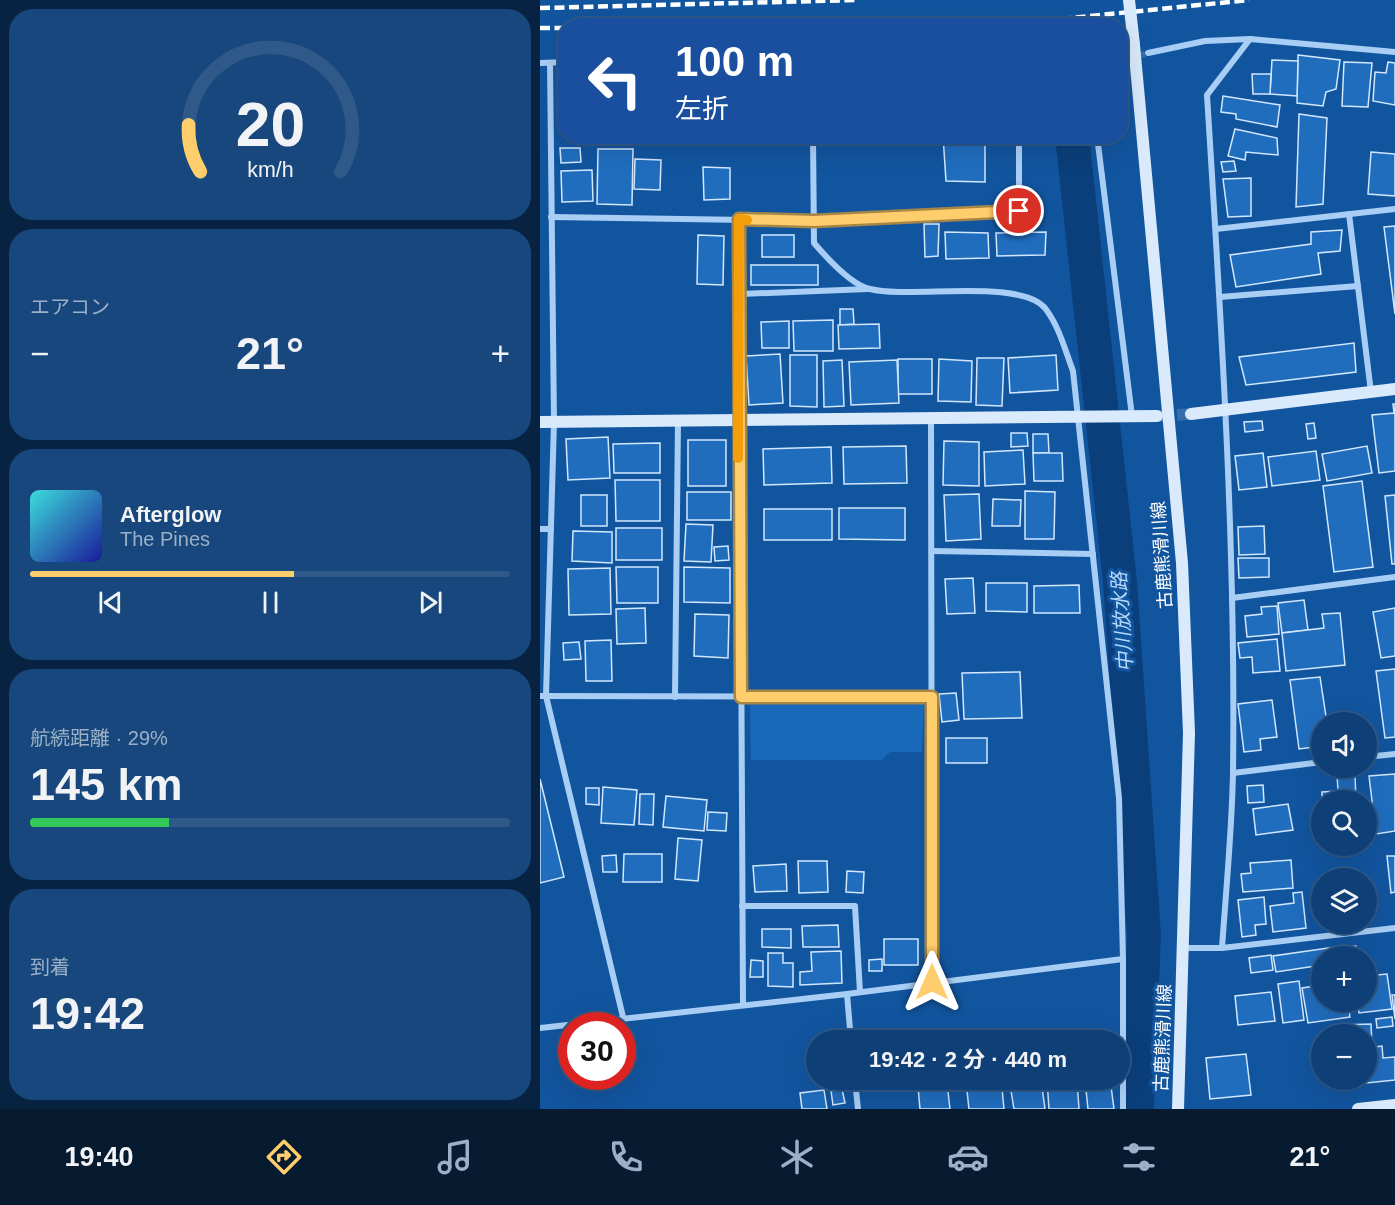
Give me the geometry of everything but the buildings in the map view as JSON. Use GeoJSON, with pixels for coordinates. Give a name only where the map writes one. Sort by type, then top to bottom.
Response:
{"type":"FeatureCollection","features":[{"type":"Feature","properties":{"kind":"main road","name":"古鹿熊滑川線"},"geometry":{"type":"LineString","coordinates":[[1129,0],[1182,563],[1189,733],[1185,948],[1178,1109]]}},
{"type":"Feature","properties":{"kind":"main road"},"geometry":{"type":"LineString","coordinates":[[1191,414],[1395,389]]}},
{"type":"Feature","properties":{"kind":"main road"},"geometry":{"type":"LineString","coordinates":[[540,422],[932,420],[1157,416]]}},
{"type":"Feature","properties":{"kind":"main road"},"geometry":{"type":"LineString","coordinates":[[1358,1109],[1395,1104]]}},
{"type":"Feature","properties":{"kind":"street"},"geometry":{"type":"LineString","coordinates":[[1148,53],[1205,41],[1250,39],[1395,52]]}},
{"type":"Feature","properties":{"kind":"street"},"geometry":{"type":"LineString","coordinates":[[1222,948],[1233,773],[1232,598],[1226,411],[1207,95],[1250,39]]}},
{"type":"Feature","properties":{"kind":"street"},"geometry":{"type":"LineString","coordinates":[[540,63],[558,62]]}},
{"type":"Feature","properties":{"kind":"street"},"geometry":{"type":"LineString","coordinates":[[549,63],[554,422],[543,696],[622,1012]]}},
{"type":"Feature","properties":{"kind":"street"},"geometry":{"type":"LineString","coordinates":[[813,144],[814,243],[834,266],[869,289]]}},
{"type":"Feature","properties":{"kind":"street"},"geometry":{"type":"LineString","coordinates":[[551,216],[814,221],[1019,211],[1019,144]]}},
{"type":"Feature","properties":{"kind":"street"},"geometry":{"type":"LineString","coordinates":[[1098,144],[1127,418]]}},
{"type":"Feature","properties":{"kind":"street"},"geometry":{"type":"LineString","coordinates":[[1216,229],[1395,209]]}},
{"type":"Feature","properties":{"kind":"street"},"geometry":{"type":"LineString","coordinates":[[1349,214],[1371,392]]}},
{"type":"Feature","properties":{"kind":"street"},"geometry":{"type":"LineString","coordinates":[[739,219],[738,421],[743,1004]]}},
{"type":"Feature","properties":{"kind":"street"},"geometry":{"type":"LineString","coordinates":[[1220,297],[1358,286]]}},
{"type":"Feature","properties":{"kind":"street"},"geometry":{"type":"LineString","coordinates":[[740,294],[869,289],[1019,293],[1043,306],[1055,326],[1073,371],[1081,418],[1119,798],[1123,959],[1123,1109]]}},
{"type":"Feature","properties":{"kind":"street"},"geometry":{"type":"LineString","coordinates":[[932,420],[932,982]]}},
{"type":"Feature","properties":{"kind":"street"},"geometry":{"type":"LineString","coordinates":[[675,697],[678,421]]}},
{"type":"Feature","properties":{"kind":"street"},"geometry":{"type":"LineString","coordinates":[[540,529],[550,529]]}},
{"type":"Feature","properties":{"kind":"street"},"geometry":{"type":"LineString","coordinates":[[932,551],[1093,554]]}},
{"type":"Feature","properties":{"kind":"street"},"geometry":{"type":"LineString","coordinates":[[1232,598],[1395,577]]}},
{"type":"Feature","properties":{"kind":"street"},"geometry":{"type":"LineString","coordinates":[[543,696],[932,697]]}},
{"type":"Feature","properties":{"kind":"street"},"geometry":{"type":"LineString","coordinates":[[1377,756],[1395,754]]}},
{"type":"Feature","properties":{"kind":"street"},"geometry":{"type":"LineString","coordinates":[[1233,773],[1311,763]]}},
{"type":"Feature","properties":{"kind":"street"},"geometry":{"type":"LineString","coordinates":[[742,906],[855,906],[860,992]]}},
{"type":"Feature","properties":{"kind":"street"},"geometry":{"type":"LineString","coordinates":[[1185,948],[1222,948],[1395,928]]}},
{"type":"Feature","properties":{"kind":"street"},"geometry":{"type":"LineString","coordinates":[[636,1016],[847,994],[1123,959]]}},
{"type":"Feature","properties":{"kind":"street"},"geometry":{"type":"LineString","coordinates":[[847,994],[850,1030]]}},
{"type":"Feature","properties":{"kind":"street"},"geometry":{"type":"LineString","coordinates":[[540,1028],[558,1026]]}},
{"type":"Feature","properties":{"kind":"street"},"geometry":{"type":"LineString","coordinates":[[856,1090],[858,1109]]}},
{"type":"Feature","properties":{"kind":"shaded area"},"geometry":{"type":"Polygon","coordinates":[[[924,701],[922,752],[890,752],[882,760],[751,760],[750,704],[924,701]]]}},
{"type":"Feature","properties":{"kind":"waterway","name":"中川放水路"},"geometry":{"type":"LineString","coordinates":[[1073,144],[1120,582],[1144,935],[1137,1109]]}},
{"type":"Feature","properties":{"kind":"tunnel"},"geometry":{"type":"LineString","coordinates":[[1128,59],[1148,53]]}},
{"type":"Feature","properties":{"kind":"tunnel"},"geometry":{"type":"LineString","coordinates":[[1159,416],[1191,414]]}},
{"type":"Feature","properties":{"kind":"railway"},"geometry":{"type":"LineString","coordinates":[[540,8],[858,0]]}},
{"type":"Feature","properties":{"kind":"railway"},"geometry":{"type":"LineString","coordinates":[[1070,18],[1249,0]]}},
{"type":"Feature","properties":{"kind":"railway"},"geometry":{"type":"LineString","coordinates":[[540,28],[558,28]]}},
{"type":"Feature","properties":{"kind":"slow traffic"},"geometry":{"type":"LineString","coordinates":[[738,458],[739,219],[747,220]]}},
{"type":"Feature","properties":{"kind":"route"},"geometry":{"type":"LineString","coordinates":[[932,982],[932,697],[741,697],[738,421],[739,219],[814,221],[1019,211]]}}]}
